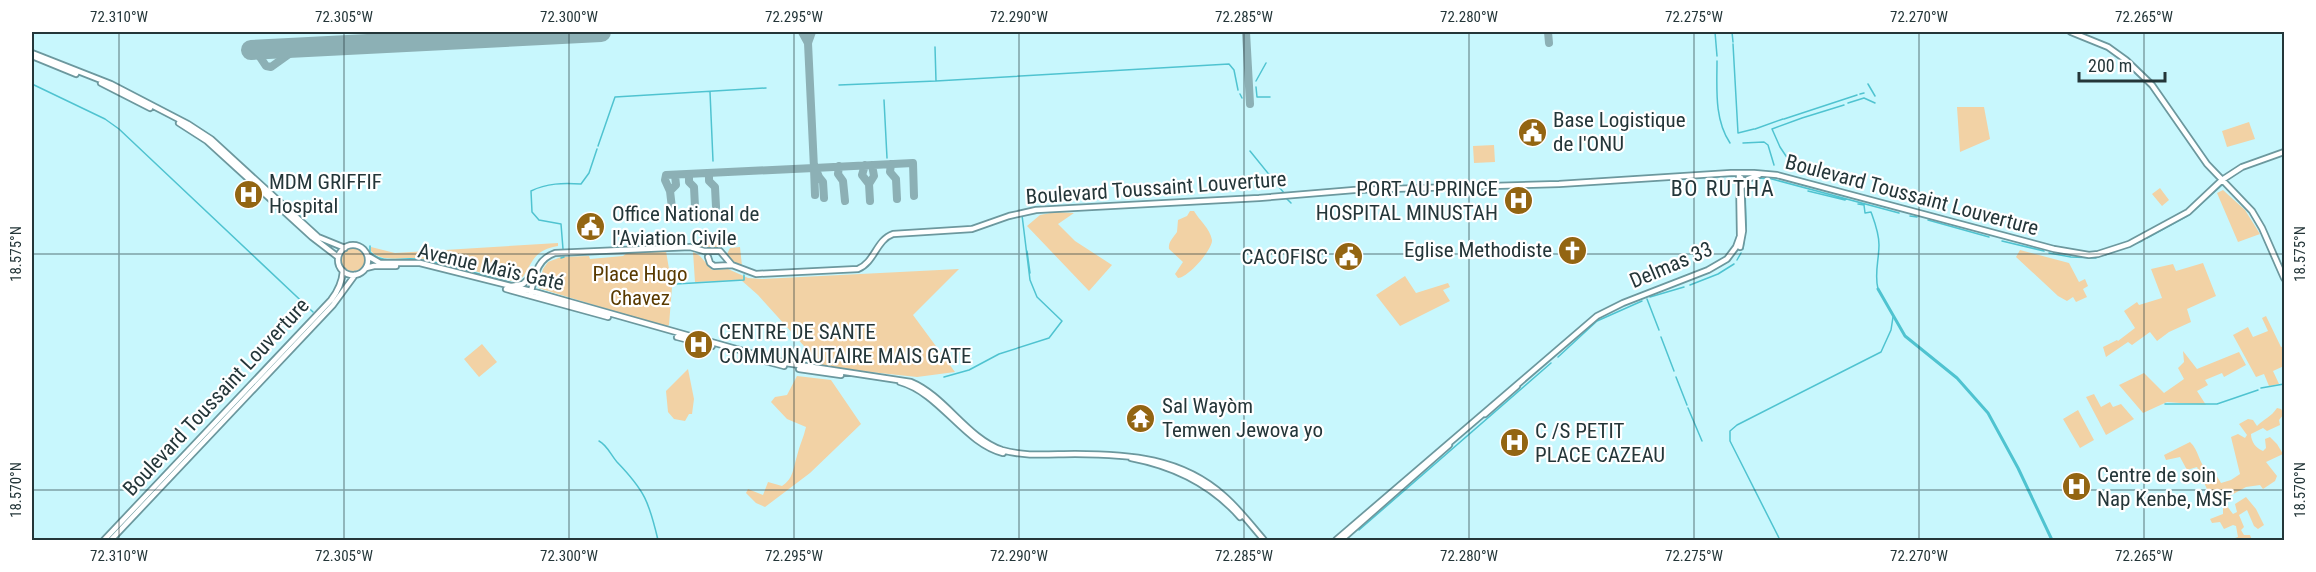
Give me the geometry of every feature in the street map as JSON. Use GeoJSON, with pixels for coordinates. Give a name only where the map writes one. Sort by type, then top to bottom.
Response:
{"type":"FeatureCollection","features":[{"type":"Feature","properties":{"kind":"main road"},"geometry":{"type":"LineString","coordinates":[[2071,32],[2108,47],[2145,77],[2158,92],[2207,164],[2252,211],[2284,278]]}},
{"type":"Feature","properties":{"kind":"main road"},"geometry":{"type":"LineString","coordinates":[[32,55],[99,79],[188,124],[211,140],[318,237],[345,248],[358,246],[368,256],[366,268],[355,275],[343,271],[338,257],[312,237],[199,135],[98,82],[32,55]]}},
{"type":"Feature","properties":{"kind":"main road","name":"Boulevard Toussaint Louverture"},"geometry":{"type":"LineString","coordinates":[[725,258],[732,265],[747,272],[766,274],[858,270],[867,265],[884,239],[893,234],[972,230],[1009,216],[1036,210],[1259,198],[1354,190],[1559,184],[1739,173],[1765,174],[2054,249],[2089,255],[2129,244],[2170,223],[2188,212],[2222,180],[2249,164],[2284,152]]}},
{"type":"Feature","properties":{"kind":"main road","name":"Delmas 33"},"geometry":{"type":"LineString","coordinates":[[1341,540],[1598,318],[1728,262],[1739,250],[1743,238],[1742,188],[1739,173]]}},
{"type":"Feature","properties":{"kind":"main road","name":"Delmas 33"},"geometry":{"type":"LineString","coordinates":[[1336,540],[1597,316],[1727,259],[1737,247],[1740,236],[1739,173]]}},
{"type":"Feature","properties":{"kind":"main road"},"geometry":{"type":"LineString","coordinates":[[1742,188],[1748,179],[1765,174]]}},
{"type":"Feature","properties":{"kind":"main road"},"geometry":{"type":"LineString","coordinates":[[530,293],[536,271],[542,260],[555,253],[690,247],[720,251],[725,258],[720,266],[712,265],[708,257],[699,250]]}},
{"type":"Feature","properties":{"kind":"main road"},"geometry":{"type":"LineString","coordinates":[[338,257],[345,248]]}},
{"type":"Feature","properties":{"kind":"main road"},"geometry":{"type":"LineString","coordinates":[[708,257],[713,251]]}},
{"type":"Feature","properties":{"kind":"main road","name":"Avenue Maïs Gaté"},"geometry":{"type":"LineString","coordinates":[[368,256],[380,263],[420,263],[530,293]]}},
{"type":"Feature","properties":{"kind":"main road","name":"Boulevard Toussaint Louverture"},"geometry":{"type":"LineString","coordinates":[[720,266],[732,265]]}},
{"type":"Feature","properties":{"kind":"main road","name":"Avenue Maïs Gaté"},"geometry":{"type":"LineString","coordinates":[[366,268],[418,266],[530,293],[786,363],[911,382],[928,392],[985,440],[1007,451],[1030,454],[1122,454],[1157,460],[1196,476],[1218,490],[1240,512],[1262,540]]}},
{"type":"Feature","properties":{"kind":"main road","name":"Boulevard Toussaint Louverture"},"geometry":{"type":"LineString","coordinates":[[104,540],[331,300],[339,290],[343,280],[343,271]]}},
{"type":"Feature","properties":{"kind":"main road"},"geometry":{"type":"LineString","coordinates":[[509,286],[523,284],[536,271]]}},
{"type":"Feature","properties":{"kind":"main road","name":"Boulevard Toussaint Louverture"},"geometry":{"type":"LineString","coordinates":[[111,540],[333,305],[355,275]]}},
{"type":"Feature","properties":{"kind":"green space"},"geometry":{"type":"Polygon","coordinates":[[[1957,107],[1984,107],[1990,139],[1960,152],[1957,107]]]}},
{"type":"Feature","properties":{"kind":"green space"},"geometry":{"type":"Polygon","coordinates":[[[2249,122],[2255,139],[2227,147],[2222,131],[2249,122]]]}},
{"type":"Feature","properties":{"kind":"green space"},"geometry":{"type":"Polygon","coordinates":[[[1494,145],[1495,162],[1474,163],[1473,146],[1494,145]]]}},
{"type":"Feature","properties":{"kind":"green space"},"geometry":{"type":"Polygon","coordinates":[[[2160,188],[2169,200],[2162,206],[2152,194],[2160,188]]]}},
{"type":"Feature","properties":{"kind":"green space"},"geometry":{"type":"Polygon","coordinates":[[[2223,190],[2245,210],[2260,234],[2238,242],[2217,193],[2223,190]]]}},
{"type":"Feature","properties":{"kind":"green space"},"geometry":{"type":"Polygon","coordinates":[[[1190,211],[1194,211],[1207,228],[1212,240],[1209,250],[1199,262],[1188,273],[1178,278],[1175,274],[1183,262],[1169,249],[1169,244],[1177,232],[1178,220],[1187,216],[1190,211]]]}},
{"type":"Feature","properties":{"kind":"green space"},"geometry":{"type":"Polygon","coordinates":[[[1056,212],[1074,213],[1058,224],[1075,241],[1112,265],[1089,291],[1027,226],[1040,215],[1056,212]]]}},
{"type":"Feature","properties":{"kind":"green space"},"geometry":{"type":"Polygon","coordinates":[[[558,243],[558,246],[540,253],[523,277],[512,281],[428,260],[380,257],[371,251],[371,247],[395,253],[558,243]]]}},
{"type":"Feature","properties":{"kind":"green space"},"geometry":{"type":"Polygon","coordinates":[[[699,243],[728,243],[707,249],[700,248],[699,243]]]}},
{"type":"Feature","properties":{"kind":"green space"},"geometry":{"type":"Polygon","coordinates":[[[353,247],[362,250],[365,259],[362,268],[353,271],[344,268],[341,259],[344,250],[353,247]]]}},
{"type":"Feature","properties":{"kind":"green space"},"geometry":{"type":"Polygon","coordinates":[[[740,247],[742,266],[730,260],[727,254],[730,248],[740,247]]]}},
{"type":"Feature","properties":{"kind":"green space"},"geometry":{"type":"Polygon","coordinates":[[[2020,250],[2069,263],[2079,282],[2085,279],[2088,286],[2083,289],[2087,297],[2076,302],[2073,297],[2067,301],[2058,296],[2016,257],[2020,250]]]}},
{"type":"Feature","properties":{"kind":"green space","name":"Place Hugo Chavez"},"geometry":{"type":"Polygon","coordinates":[[[666,251],[672,287],[667,327],[538,288],[543,269],[548,262],[561,257],[589,256],[590,259],[623,256],[627,253],[666,251]]]}},
{"type":"Feature","properties":{"kind":"green space"},"geometry":{"type":"Polygon","coordinates":[[[693,252],[700,256],[712,270],[728,269],[748,278],[762,279],[959,269],[913,315],[955,372],[917,377],[823,367],[758,295],[741,280],[695,282],[693,252]]]}},
{"type":"Feature","properties":{"kind":"green space"},"geometry":{"type":"Polygon","coordinates":[[[2203,263],[2216,296],[2187,309],[2191,322],[2169,332],[2157,341],[2150,332],[2132,345],[2128,342],[2106,357],[2103,347],[2118,341],[2135,328],[2124,311],[2137,302],[2139,305],[2162,298],[2151,269],[2173,264],[2176,271],[2203,263]]]}},
{"type":"Feature","properties":{"kind":"green space"},"geometry":{"type":"Polygon","coordinates":[[[1405,276],[1416,293],[1448,283],[1450,287],[1443,290],[1450,301],[1400,326],[1376,295],[1405,276]]]}},
{"type":"Feature","properties":{"kind":"green space"},"geometry":{"type":"Polygon","coordinates":[[[2266,316],[2281,347],[2284,346],[2284,366],[2273,371],[2279,384],[2269,386],[2264,374],[2256,377],[2233,335],[2248,327],[2253,337],[2268,331],[2262,318],[2266,316]]]}},
{"type":"Feature","properties":{"kind":"green space"},"geometry":{"type":"Polygon","coordinates":[[[482,344],[497,362],[479,377],[464,359],[482,344]]]}},
{"type":"Feature","properties":{"kind":"green space"},"geometry":{"type":"Polygon","coordinates":[[[2183,351],[2197,369],[2239,352],[2246,365],[2224,377],[2222,373],[2205,380],[2208,385],[2197,391],[2206,405],[2167,402],[2143,413],[2119,385],[2144,373],[2164,393],[2184,379],[2178,368],[2184,362],[2183,351]]]}},
{"type":"Feature","properties":{"kind":"green space"},"geometry":{"type":"Polygon","coordinates":[[[688,369],[694,399],[692,414],[689,414],[685,421],[674,419],[668,412],[666,391],[688,369]]]}},
{"type":"Feature","properties":{"kind":"green space"},"geometry":{"type":"Polygon","coordinates":[[[797,376],[831,380],[861,424],[810,473],[765,507],[756,503],[746,493],[748,489],[763,495],[768,482],[782,486],[791,476],[806,427],[787,419],[771,402],[775,397],[787,395],[797,376]]]}},
{"type":"Feature","properties":{"kind":"green space"},"geometry":{"type":"Polygon","coordinates":[[[2094,394],[2101,407],[2110,402],[2113,407],[2121,404],[2134,419],[2106,435],[2086,397],[2094,394]]]}},
{"type":"Feature","properties":{"kind":"green space"},"geometry":{"type":"Polygon","coordinates":[[[2277,408],[2281,409],[2284,414],[2279,420],[2280,425],[2267,431],[2263,428],[2251,434],[2253,442],[2260,450],[2263,451],[2266,448],[2265,439],[2270,437],[2283,454],[2266,462],[2277,476],[2275,481],[2263,489],[2260,485],[2246,487],[2217,503],[2211,498],[2197,467],[2187,470],[2180,457],[2166,460],[2164,455],[2190,442],[2208,471],[2213,470],[2221,483],[2231,480],[2240,474],[2231,437],[2238,434],[2245,438],[2247,435],[2239,424],[2248,419],[2253,420],[2257,426],[2277,408]]]}},
{"type":"Feature","properties":{"kind":"green space"},"geometry":{"type":"Polygon","coordinates":[[[2078,410],[2094,440],[2080,448],[2063,419],[2078,410]]]}},
{"type":"Feature","properties":{"kind":"green space"},"geometry":{"type":"Polygon","coordinates":[[[2246,497],[2256,509],[2264,525],[2258,529],[2254,526],[2247,510],[2239,515],[2244,527],[2241,530],[2244,535],[2250,535],[2252,540],[2229,540],[2238,537],[2236,526],[2224,529],[2220,522],[2212,523],[2210,519],[2223,514],[2223,507],[2227,506],[2233,514],[2237,512],[2235,504],[2246,497]]]}},
{"type":"Feature","properties":{"kind":"waterway"},"geometry":{"type":"LineString","coordinates":[[1715,32],[1717,56]]}},
{"type":"Feature","properties":{"kind":"waterway"},"geometry":{"type":"LineString","coordinates":[[1732,32],[1733,42]]}},
{"type":"Feature","properties":{"kind":"waterway"},"geometry":{"type":"LineString","coordinates":[[1733,44],[1738,133],[1754,129]]}},
{"type":"Feature","properties":{"kind":"waterway"},"geometry":{"type":"LineString","coordinates":[[839,85],[936,81],[935,47]]}},
{"type":"Feature","properties":{"kind":"waterway"},"geometry":{"type":"LineString","coordinates":[[1717,61],[1719,114],[1730,143]]}},
{"type":"Feature","properties":{"kind":"waterway"},"geometry":{"type":"LineString","coordinates":[[1256,81],[1266,63]]}},
{"type":"Feature","properties":{"kind":"waterway"},"geometry":{"type":"LineString","coordinates":[[936,81],[1229,64],[1234,70],[1238,90]]}},
{"type":"Feature","properties":{"kind":"waterway"},"geometry":{"type":"LineString","coordinates":[[32,84],[105,119],[119,129],[313,312]]}},
{"type":"Feature","properties":{"kind":"waterway"},"geometry":{"type":"LineString","coordinates":[[1868,84],[1875,96]]}},
{"type":"Feature","properties":{"kind":"waterway"},"geometry":{"type":"LineString","coordinates":[[1256,87],[1257,97],[1270,97]]}},
{"type":"Feature","properties":{"kind":"waterway"},"geometry":{"type":"LineString","coordinates":[[598,146],[615,97],[766,88]]}},
{"type":"Feature","properties":{"kind":"waterway"},"geometry":{"type":"LineString","coordinates":[[710,92],[713,161]]}},
{"type":"Feature","properties":{"kind":"waterway"},"geometry":{"type":"LineString","coordinates":[[1860,94],[1864,93]]}},
{"type":"Feature","properties":{"kind":"waterway"},"geometry":{"type":"LineString","coordinates":[[1240,94],[1242,98]]}},
{"type":"Feature","properties":{"kind":"waterway"},"geometry":{"type":"LineString","coordinates":[[1784,119],[1857,95]]}},
{"type":"Feature","properties":{"kind":"waterway"},"geometry":{"type":"LineString","coordinates":[[1848,103],[1864,98],[1875,103]]}},
{"type":"Feature","properties":{"kind":"waterway"},"geometry":{"type":"LineString","coordinates":[[884,100],[887,158]]}},
{"type":"Feature","properties":{"kind":"waterway"},"geometry":{"type":"LineString","coordinates":[[1802,118],[1844,105]]}},
{"type":"Feature","properties":{"kind":"waterway"},"geometry":{"type":"LineString","coordinates":[[1788,159],[1772,129],[1802,118]]}},
{"type":"Feature","properties":{"kind":"waterway"},"geometry":{"type":"LineString","coordinates":[[1755,129],[1783,119]]}},
{"type":"Feature","properties":{"kind":"waterway"},"geometry":{"type":"LineString","coordinates":[[1743,143],[1764,142],[1768,145],[1774,165]]}},
{"type":"Feature","properties":{"kind":"waterway"},"geometry":{"type":"LineString","coordinates":[[563,249],[561,224],[539,220],[532,212],[531,191],[555,184],[581,184],[589,173],[597,149]]}},
{"type":"Feature","properties":{"kind":"waterway"},"geometry":{"type":"LineString","coordinates":[[1250,151],[1284,193]]}},
{"type":"Feature","properties":{"kind":"waterway"},"geometry":{"type":"LineString","coordinates":[[1758,178],[1772,179],[1899,213]]}},
{"type":"Feature","properties":{"kind":"waterway"},"geometry":{"type":"LineString","coordinates":[[2147,238],[2189,215],[2221,186]]}},
{"type":"Feature","properties":{"kind":"waterway"},"geometry":{"type":"LineString","coordinates":[[1743,249],[1746,226],[1745,187]]}},
{"type":"Feature","properties":{"kind":"waterway"},"geometry":{"type":"LineString","coordinates":[[1808,191],[1845,200]]}},
{"type":"Feature","properties":{"kind":"waterway"},"geometry":{"type":"LineString","coordinates":[[1286,198],[1291,203]]}},
{"type":"Feature","properties":{"kind":"waterway"},"geometry":{"type":"LineString","coordinates":[[1858,204],[1864,205],[1865,213],[1871,212],[1878,232],[1876,278],[1878,289]]}},
{"type":"Feature","properties":{"kind":"waterway"},"geometry":{"type":"LineString","coordinates":[[944,377],[969,370],[999,354],[1049,338],[1062,321],[1037,297],[1030,280],[1022,215]]}},
{"type":"Feature","properties":{"kind":"waterway"},"geometry":{"type":"LineString","coordinates":[[1910,216],[1917,217]]}},
{"type":"Feature","properties":{"kind":"waterway"},"geometry":{"type":"LineString","coordinates":[[1928,220],[1989,237]]}},
{"type":"Feature","properties":{"kind":"waterway"},"geometry":{"type":"LineString","coordinates":[[2002,241],[2044,251]]}},
{"type":"Feature","properties":{"kind":"waterway"},"geometry":{"type":"LineString","coordinates":[[2105,255],[2142,241]]}},
{"type":"Feature","properties":{"kind":"waterway"},"geometry":{"type":"LineString","coordinates":[[370,246],[370,252],[380,258],[427,261],[513,283]]}},
{"type":"Feature","properties":{"kind":"waterway"},"geometry":{"type":"LineString","coordinates":[[1027,251],[1030,273]]}},
{"type":"Feature","properties":{"kind":"waterway"},"geometry":{"type":"LineString","coordinates":[[1737,260],[1741,253]]}},
{"type":"Feature","properties":{"kind":"waterway"},"geometry":{"type":"LineString","coordinates":[[2049,253],[2096,258]]}},
{"type":"Feature","properties":{"kind":"waterway"},"geometry":{"type":"LineString","coordinates":[[1690,285],[1718,274],[1734,264]]}},
{"type":"Feature","properties":{"kind":"waterway"},"geometry":{"type":"LineString","coordinates":[[676,284],[744,280],[744,275]]}},
{"type":"Feature","properties":{"kind":"waterway"},"geometry":{"type":"LineString","coordinates":[[1650,297],[1684,287]]}},
{"type":"Feature","properties":{"kind":"waterway"},"geometry":{"type":"LineString","coordinates":[[1878,289],[1905,336],[1957,378],[1988,413],[2018,468],[2052,540]]}},
{"type":"Feature","properties":{"kind":"waterway"},"geometry":{"type":"LineString","coordinates":[[539,290],[598,308]]}},
{"type":"Feature","properties":{"kind":"waterway"},"geometry":{"type":"LineString","coordinates":[[1647,299],[1659,330]]}},
{"type":"Feature","properties":{"kind":"waterway"},"geometry":{"type":"LineString","coordinates":[[1558,357],[1597,321],[1642,301]]}},
{"type":"Feature","properties":{"kind":"waterway"},"geometry":{"type":"LineString","coordinates":[[1780,540],[1730,441],[1730,431],[1737,425],[1881,352],[1891,330],[1893,317]]}},
{"type":"Feature","properties":{"kind":"waterway"},"geometry":{"type":"LineString","coordinates":[[1661,337],[1674,371]]}},
{"type":"Feature","properties":{"kind":"waterway"},"geometry":{"type":"LineString","coordinates":[[1359,530],[1551,363]]}},
{"type":"Feature","properties":{"kind":"waterway"},"geometry":{"type":"LineString","coordinates":[[1676,377],[1687,405]]}},
{"type":"Feature","properties":{"kind":"waterway"},"geometry":{"type":"LineString","coordinates":[[2261,388],[2284,384]]}},
{"type":"Feature","properties":{"kind":"waterway"},"geometry":{"type":"LineString","coordinates":[[2165,404],[2217,404],[2258,390]]}},
{"type":"Feature","properties":{"kind":"waterway"},"geometry":{"type":"LineString","coordinates":[[1688,408],[1702,441]]}},
{"type":"Feature","properties":{"kind":"waterway"},"geometry":{"type":"LineString","coordinates":[[599,441],[640,489],[652,516],[658,540]]}},
{"type":"Feature","properties":{"kind":"taxiway"},"geometry":{"type":"LineString","coordinates":[[802,32],[808,43]]}},
{"type":"Feature","properties":{"kind":"taxiway"},"geometry":{"type":"LineString","coordinates":[[812,32],[808,43],[814,168],[913,163],[914,196]]}},
{"type":"Feature","properties":{"kind":"taxiway"},"geometry":{"type":"LineString","coordinates":[[1246,32],[1250,104]]}},
{"type":"Feature","properties":{"kind":"taxiway"},"geometry":{"type":"LineString","coordinates":[[1548,32],[1549,43]]}},
{"type":"Feature","properties":{"kind":"taxiway"},"geometry":{"type":"LineString","coordinates":[[287,48],[280,44],[270,43],[261,51],[260,57],[266,66],[271,67],[299,47]]}},
{"type":"Feature","properties":{"kind":"taxiway"},"geometry":{"type":"LineString","coordinates":[[891,164],[890,172],[896,179],[897,199]]}},
{"type":"Feature","properties":{"kind":"taxiway"},"geometry":{"type":"LineString","coordinates":[[865,165],[862,175],[869,184],[870,201]]}},
{"type":"Feature","properties":{"kind":"taxiway"},"geometry":{"type":"LineString","coordinates":[[869,184],[874,176],[872,165]]}},
{"type":"Feature","properties":{"kind":"taxiway"},"geometry":{"type":"LineString","coordinates":[[839,166],[838,174],[843,181],[845,201]]}},
{"type":"Feature","properties":{"kind":"taxiway"},"geometry":{"type":"LineString","coordinates":[[672,208],[670,191],[665,180],[666,175],[814,168],[815,195]]}},
{"type":"Feature","properties":{"kind":"taxiway"},"geometry":{"type":"LineString","coordinates":[[817,172],[823,182],[824,198]]}},
{"type":"Feature","properties":{"kind":"taxiway"},"geometry":{"type":"LineString","coordinates":[[709,173],[709,181],[715,187],[716,207]]}},
{"type":"Feature","properties":{"kind":"taxiway"},"geometry":{"type":"LineString","coordinates":[[689,174],[689,182],[694,187],[695,207]]}},
{"type":"Feature","properties":{"kind":"taxiway"},"geometry":{"type":"LineString","coordinates":[[670,191],[676,185],[675,175]]}},
{"type":"Feature","properties":{"kind":"runway"},"geometry":{"type":"LineString","coordinates":[[251,50],[601,32]]}},
{"type":"Feature","properties":{"kind":"place","name":"Base Logistique de l'ONU"},"geometry":{"type":"Point","coordinates":[1532,132]}},
{"type":"Feature","properties":{"kind":"place","name":"MDM GRIFFIF Hospital"},"geometry":{"type":"Point","coordinates":[248,194]}},
{"type":"Feature","properties":{"kind":"place","name":"PORT AU PRINCE HOSPITAL MINUSTAH"},"geometry":{"type":"Point","coordinates":[1519,201]}},
{"type":"Feature","properties":{"kind":"place","name":"Office National de l'Aviation Civile"},"geometry":{"type":"Point","coordinates":[591,226]}},
{"type":"Feature","properties":{"kind":"place","name":"Eglise Methodiste"},"geometry":{"type":"Point","coordinates":[1573,250]}},
{"type":"Feature","properties":{"kind":"place","name":"CACOFISC"},"geometry":{"type":"Point","coordinates":[1349,257]}},
{"type":"Feature","properties":{"kind":"place","name":"CENTRE DE SANTE COMMUNAUTAIRE MAIS GATE"},"geometry":{"type":"Point","coordinates":[698,344]}},
{"type":"Feature","properties":{"kind":"place","name":"Sal Wayòm Temwen Jewova yo"},"geometry":{"type":"Point","coordinates":[1141,418]}},
{"type":"Feature","properties":{"kind":"place","name":"C /S PETIT PLACE CAZEAU"},"geometry":{"type":"Point","coordinates":[1514,443]}},
{"type":"Feature","properties":{"kind":"place","name":"Centre de soin Nap Kenbe, MSF"},"geometry":{"type":"Point","coordinates":[2076,487]}},
{"type":"Feature","properties":{"kind":"district","name":"BO RUTHA"},"geometry":{"type":"Point","coordinates":[1723,188]}}]}
